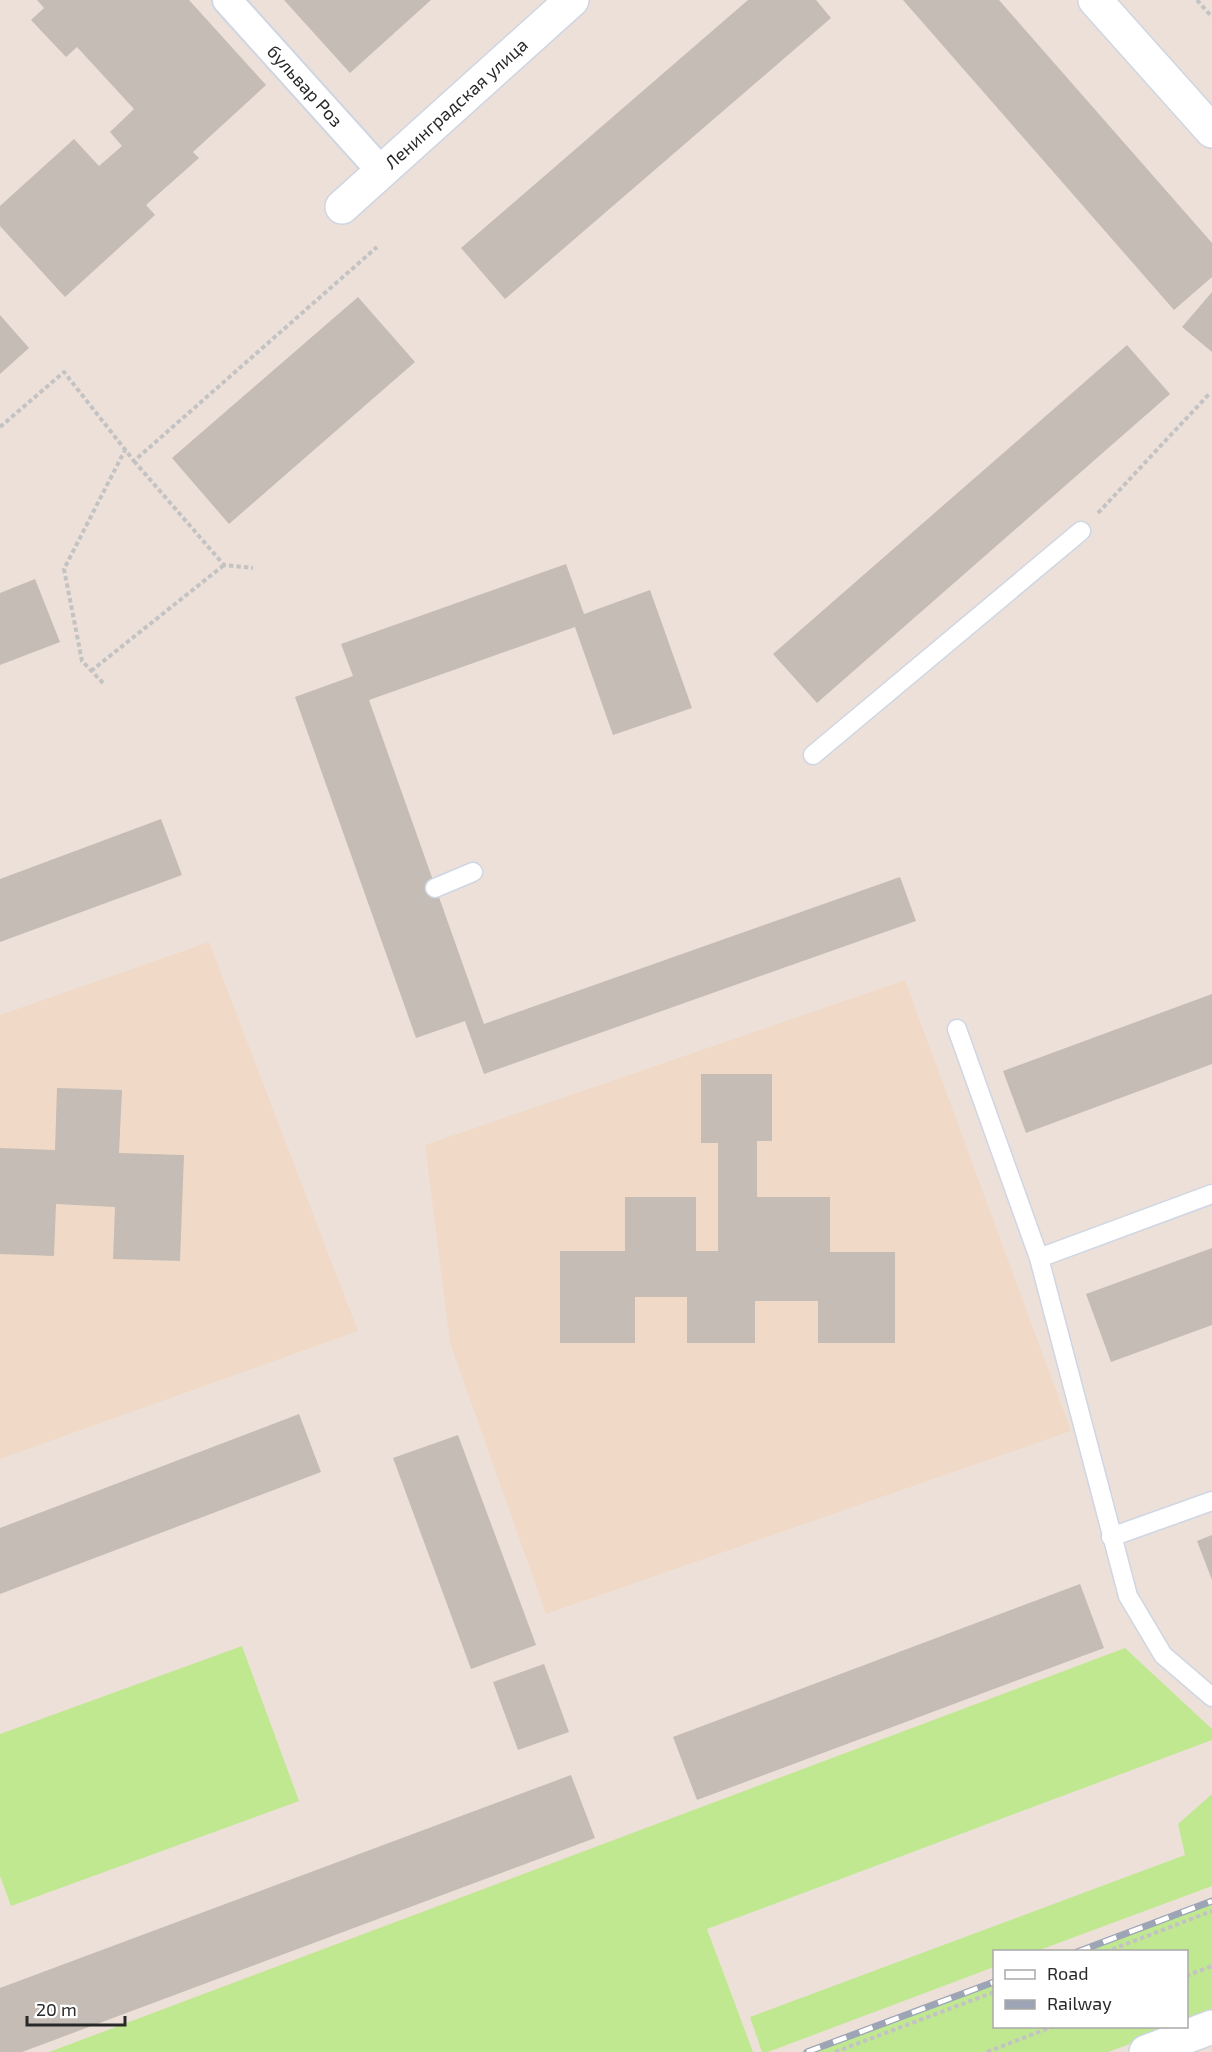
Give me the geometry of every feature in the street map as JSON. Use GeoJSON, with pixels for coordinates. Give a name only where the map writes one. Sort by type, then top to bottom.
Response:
{"type":"FeatureCollection","features":[{"type":"Feature","properties":{"kind":"street","name":"бульвар Роз"},"geometry":{"type":"LineString","coordinates":[[227,0],[382,172]]}},
{"type":"Feature","properties":{"kind":"street","name":"Ленинградская улица"},"geometry":{"type":"LineString","coordinates":[[342,207],[572,0]]}},
{"type":"Feature","properties":{"kind":"street"},"geometry":{"type":"LineString","coordinates":[[1095,0],[1212,131]]}},
{"type":"Feature","properties":{"kind":"street"},"geometry":{"type":"LineString","coordinates":[[1146,2052],[1212,2027]]}},
{"type":"Feature","properties":{"kind":"lane"},"geometry":{"type":"LineString","coordinates":[[813,756],[1082,531]]}},
{"type":"Feature","properties":{"kind":"lane"},"geometry":{"type":"LineString","coordinates":[[435,888],[473,872]]}},
{"type":"Feature","properties":{"kind":"lane"},"geometry":{"type":"LineString","coordinates":[[957,1029],[1039,1258],[1128,1596],[1163,1655],[1212,1696]]}},
{"type":"Feature","properties":{"kind":"lane"},"geometry":{"type":"LineString","coordinates":[[1039,1258],[1212,1194]]}},
{"type":"Feature","properties":{"kind":"lane"},"geometry":{"type":"LineString","coordinates":[[1111,1537],[1212,1500]]}},
{"type":"Feature","properties":{"kind":"path"},"geometry":{"type":"LineString","coordinates":[[1197,0],[1212,17]]}},
{"type":"Feature","properties":{"kind":"path"},"geometry":{"type":"LineString","coordinates":[[134,461],[377,247]]}},
{"type":"Feature","properties":{"kind":"path"},"geometry":{"type":"LineString","coordinates":[[0,427],[64,372],[134,461],[224,565],[253,568]]}},
{"type":"Feature","properties":{"kind":"path"},"geometry":{"type":"LineString","coordinates":[[1082,531],[1210,393]]}},
{"type":"Feature","properties":{"kind":"path"},"geometry":{"type":"LineString","coordinates":[[103,683],[82,661],[64,569],[125,450]]}},
{"type":"Feature","properties":{"kind":"path"},"geometry":{"type":"LineString","coordinates":[[91,670],[224,565]]}},
{"type":"Feature","properties":{"kind":"path"},"geometry":{"type":"LineString","coordinates":[[1110,1950],[1212,1911]]}},
{"type":"Feature","properties":{"kind":"path"},"geometry":{"type":"LineString","coordinates":[[1188,1975],[1212,1966]]}},
{"type":"Feature","properties":{"kind":"path"},"geometry":{"type":"LineString","coordinates":[[835,2052],[993,1992]]}},
{"type":"Feature","properties":{"kind":"path"},"geometry":{"type":"LineString","coordinates":[[987,2052],[1049,2028]]}},
{"type":"Feature","properties":{"kind":"shaded area"},"geometry":{"type":"Polygon","coordinates":[[[209,942],[358,1331],[0,1459],[0,1015],[209,942]]]}},
{"type":"Feature","properties":{"kind":"shaded area"},"geometry":{"type":"Polygon","coordinates":[[[905,980],[1071,1431],[546,1614],[450,1343],[425,1145],[905,980]]]}},
{"type":"Feature","properties":{"kind":"green space"},"geometry":{"type":"Polygon","coordinates":[[[242,1646],[299,1801],[11,1906],[0,1876],[0,1734],[242,1646]]]}},
{"type":"Feature","properties":{"kind":"green space"},"geometry":{"type":"Polygon","coordinates":[[[1125,1648],[1212,1729],[1212,1740],[707,1929],[753,2052],[49,2052],[1125,1648]]]}},
{"type":"Feature","properties":{"kind":"green space"},"geometry":{"type":"Polygon","coordinates":[[[1212,1794],[1212,1886],[1040,1950],[993,1950],[993,1967],[768,2052],[762,2052],[750,2017],[1185,1855],[1178,1824],[1212,1794]]]}},
{"type":"Feature","properties":{"kind":"green space"},"geometry":{"type":"Polygon","coordinates":[[[1212,1901],[1212,2013],[1188,2023],[1188,1950],[1081,1950],[1212,1901]]]}},
{"type":"Feature","properties":{"kind":"green space"},"geometry":{"type":"Polygon","coordinates":[[[993,1982],[993,2028],[1174,2028],[1108,2052],[804,2052],[993,1982]]]}},
{"type":"Feature","properties":{"kind":"building"},"geometry":{"type":"Polygon","coordinates":[[[37,0],[189,0],[266,85],[193,152],[199,158],[146,205],[155,215],[65,297],[0,226],[0,206],[74,139],[99,166],[122,146],[110,132],[134,109],[77,47],[66,57],[31,20],[44,8],[37,0]]]}},
{"type":"Feature","properties":{"kind":"building"},"geometry":{"type":"Polygon","coordinates":[[[284,0],[431,0],[350,73],[284,0]]]}},
{"type":"Feature","properties":{"kind":"building"},"geometry":{"type":"Polygon","coordinates":[[[748,0],[816,0],[831,18],[505,299],[461,248],[748,0]]]}},
{"type":"Feature","properties":{"kind":"building"},"geometry":{"type":"Polygon","coordinates":[[[903,0],[999,0],[1212,243],[1212,277],[1174,310],[903,0]]]}},
{"type":"Feature","properties":{"kind":"building"},"geometry":{"type":"Polygon","coordinates":[[[1212,292],[1212,352],[1182,327],[1212,292]]]}},
{"type":"Feature","properties":{"kind":"building"},"geometry":{"type":"Polygon","coordinates":[[[358,297],[415,362],[229,524],[172,458],[358,297]]]}},
{"type":"Feature","properties":{"kind":"building"},"geometry":{"type":"Polygon","coordinates":[[[0,315],[29,348],[0,374],[0,315]]]}},
{"type":"Feature","properties":{"kind":"building"},"geometry":{"type":"Polygon","coordinates":[[[1127,345],[1170,394],[817,703],[773,654],[1127,345]]]}},
{"type":"Feature","properties":{"kind":"building"},"geometry":{"type":"Polygon","coordinates":[[[566,564],[584,614],[650,590],[692,708],[613,735],[575,627],[369,700],[484,1024],[900,877],[916,921],[484,1074],[465,1021],[416,1038],[295,697],[353,676],[341,644],[566,564]]]}},
{"type":"Feature","properties":{"kind":"building"},"geometry":{"type":"Polygon","coordinates":[[[35,579],[60,642],[0,665],[0,593],[35,579]]]}},
{"type":"Feature","properties":{"kind":"building"},"geometry":{"type":"Polygon","coordinates":[[[161,819],[182,875],[0,942],[0,879],[161,819]]]}},
{"type":"Feature","properties":{"kind":"building"},"geometry":{"type":"Polygon","coordinates":[[[1212,994],[1212,1064],[1026,1133],[1003,1071],[1212,994]]]}},
{"type":"Feature","properties":{"kind":"building"},"geometry":{"type":"Polygon","coordinates":[[[701,1074],[772,1074],[772,1141],[757,1141],[757,1197],[830,1197],[830,1252],[895,1252],[895,1343],[818,1343],[818,1301],[755,1301],[755,1343],[687,1343],[687,1297],[635,1297],[635,1343],[560,1343],[560,1251],[625,1251],[625,1197],[696,1197],[696,1251],[718,1251],[718,1143],[701,1143],[701,1074]]]}},
{"type":"Feature","properties":{"kind":"building"},"geometry":{"type":"Polygon","coordinates":[[[57,1088],[122,1090],[119,1153],[184,1155],[180,1261],[113,1259],[115,1207],[56,1204],[54,1256],[0,1254],[0,1148],[55,1150],[57,1088]]]}},
{"type":"Feature","properties":{"kind":"building"},"geometry":{"type":"Polygon","coordinates":[[[1212,1248],[1212,1325],[1111,1362],[1086,1294],[1212,1248]]]}},
{"type":"Feature","properties":{"kind":"building"},"geometry":{"type":"Polygon","coordinates":[[[299,1414],[321,1472],[0,1594],[0,1528],[299,1414]]]}},
{"type":"Feature","properties":{"kind":"building"},"geometry":{"type":"Polygon","coordinates":[[[458,1435],[536,1645],[471,1669],[393,1458],[458,1435]]]}},
{"type":"Feature","properties":{"kind":"building"},"geometry":{"type":"Polygon","coordinates":[[[1212,1535],[1212,1580],[1197,1541],[1212,1535]]]}},
{"type":"Feature","properties":{"kind":"building"},"geometry":{"type":"Polygon","coordinates":[[[1080,1584],[1104,1648],[697,1800],[673,1737],[1080,1584]]]}},
{"type":"Feature","properties":{"kind":"building"},"geometry":{"type":"Polygon","coordinates":[[[544,1664],[569,1732],[518,1750],[493,1682],[544,1664]]]}},
{"type":"Feature","properties":{"kind":"building"},"geometry":{"type":"Polygon","coordinates":[[[571,1775],[595,1838],[22,2052],[0,2052],[0,1988],[571,1775]]]}},
{"type":"Feature","properties":{"kind":"railway"},"geometry":{"type":"LineString","coordinates":[[1082,1950],[1212,1901]]}},
{"type":"Feature","properties":{"kind":"railway"},"geometry":{"type":"LineString","coordinates":[[807,2052],[993,1982]]}}]}
